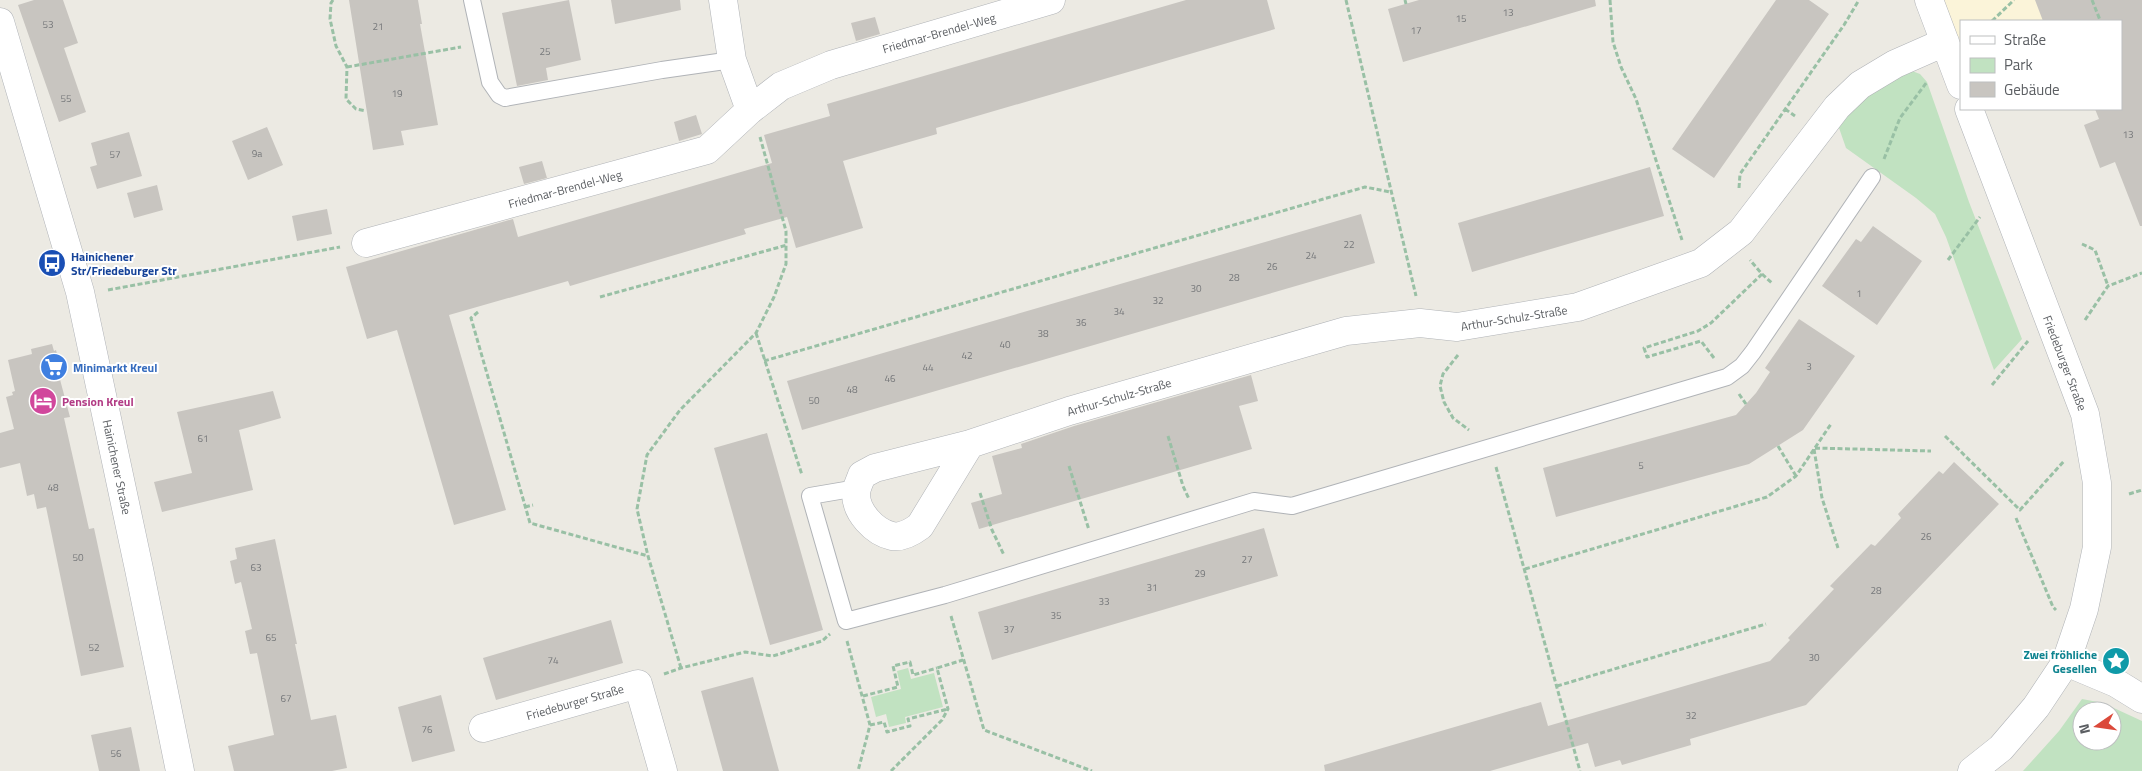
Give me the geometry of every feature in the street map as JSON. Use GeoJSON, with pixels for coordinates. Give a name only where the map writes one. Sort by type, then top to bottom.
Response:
{"type":"FeatureCollection","features":[{"type":"Feature","properties":{"kind":"street"},"geometry":{"type":"LineString","coordinates":[[723,0],[732,60],[750,110]]}},
{"type":"Feature","properties":{"kind":"street","name":"Friedmar-Brendel-Weg"},"geometry":{"type":"LineString","coordinates":[[366,243],[707,150],[750,110],[781,86],[831,65],[1051,0]]}},
{"type":"Feature","properties":{"kind":"street"},"geometry":{"type":"LineString","coordinates":[[1929,0],[1960,83]]}},
{"type":"Feature","properties":{"kind":"street","name":"Hainichener Straße"},"geometry":{"type":"LineString","coordinates":[[1,31],[80,296],[180,771]]}},
{"type":"Feature","properties":{"kind":"street","name":"Arthur-Schulz-Straße"},"geometry":{"type":"LineString","coordinates":[[857,488],[862,475],[875,468],[970,444],[1069,411],[1346,331],[1420,323],[1457,327],[1578,307],[1631,290],[1700,262],[1741,232],[1837,107],[1860,85],[1895,64],[1945,42]]}},
{"type":"Feature","properties":{"kind":"street","name":"Friedeburger Straße"},"geometry":{"type":"LineString","coordinates":[[1969,110],[2085,414],[2097,483],[2097,547],[2084,609],[2066,662],[2036,708],[2001,748],[1972,771]]}},
{"type":"Feature","properties":{"kind":"street"},"geometry":{"type":"LineString","coordinates":[[857,488],[859,508],[866,519],[879,530],[892,536],[908,534],[920,526],[970,444]]}},
{"type":"Feature","properties":{"kind":"street"},"geometry":{"type":"LineString","coordinates":[[2066,662],[2116,683],[2142,699]]}},
{"type":"Feature","properties":{"kind":"street","name":"Friedeburger Straße"},"geometry":{"type":"LineString","coordinates":[[483,728],[638,684],[663,771]]}},
{"type":"Feature","properties":{"kind":"lane"},"geometry":{"type":"LineString","coordinates":[[472,0],[490,82],[499,95],[505,98],[662,70],[732,60]]}},
{"type":"Feature","properties":{"kind":"lane"},"geometry":{"type":"LineString","coordinates":[[857,488],[810,496],[846,621],[945,595],[1254,501],[1292,506],[1727,377],[1742,366],[1753,352],[1872,177]]}},
{"type":"Feature","properties":{"kind":"path"},"geometry":{"type":"LineString","coordinates":[[334,0],[330,3],[330,19],[336,46],[347,67],[346,99],[356,109],[366,111]]}},
{"type":"Feature","properties":{"kind":"path"},"geometry":{"type":"LineString","coordinates":[[1346,0],[1390,192],[1418,302]]}},
{"type":"Feature","properties":{"kind":"path"},"geometry":{"type":"LineString","coordinates":[[1610,0],[1613,42],[1621,67],[1636,99],[1682,242]]}},
{"type":"Feature","properties":{"kind":"path"},"geometry":{"type":"LineString","coordinates":[[1739,193],[1740,174],[1844,25],[1859,0]]}},
{"type":"Feature","properties":{"kind":"path"},"geometry":{"type":"LineString","coordinates":[[1993,20],[2014,0]]}},
{"type":"Feature","properties":{"kind":"path"},"geometry":{"type":"LineString","coordinates":[[2092,0],[2100,20]]}},
{"type":"Feature","properties":{"kind":"path"},"geometry":{"type":"LineString","coordinates":[[347,67],[481,44]]}},
{"type":"Feature","properties":{"kind":"path"},"geometry":{"type":"LineString","coordinates":[[1872,177],[1881,166],[1900,118],[1927,82]]}},
{"type":"Feature","properties":{"kind":"path"},"geometry":{"type":"LineString","coordinates":[[750,110],[762,141],[781,212],[787,245],[786,264],[774,297],[756,333],[680,410],[647,455],[637,509],[648,556],[681,668],[745,652],[773,656],[822,641],[846,621]]}},
{"type":"Feature","properties":{"kind":"path"},"geometry":{"type":"LineString","coordinates":[[764,360],[1365,187],[1390,192]]}},
{"type":"Feature","properties":{"kind":"path"},"geometry":{"type":"LineString","coordinates":[[1948,260],[1980,217]]}},
{"type":"Feature","properties":{"kind":"path"},"geometry":{"type":"LineString","coordinates":[[1727,377],[1701,340],[1647,357],[1644,348],[1698,331],[1711,323],[1762,274],[1732,239]]}},
{"type":"Feature","properties":{"kind":"path"},"geometry":{"type":"LineString","coordinates":[[80,296],[366,243]]}},
{"type":"Feature","properties":{"kind":"path"},"geometry":{"type":"LineString","coordinates":[[2082,244],[2094,250],[2108,286]]}},
{"type":"Feature","properties":{"kind":"path"},"geometry":{"type":"LineString","coordinates":[[600,297],[787,245]]}},
{"type":"Feature","properties":{"kind":"path"},"geometry":{"type":"LineString","coordinates":[[2085,320],[2108,286],[2142,273]]}},
{"type":"Feature","properties":{"kind":"path"},"geometry":{"type":"LineString","coordinates":[[478,312],[470,318],[530,523],[648,556]]}},
{"type":"Feature","properties":{"kind":"path"},"geometry":{"type":"LineString","coordinates":[[1457,327],[1460,354],[1443,374],[1440,386],[1444,402],[1453,418],[1490,447],[1580,771]]}},
{"type":"Feature","properties":{"kind":"path"},"geometry":{"type":"LineString","coordinates":[[1992,385],[2028,341],[2054,332]]}},
{"type":"Feature","properties":{"kind":"path"},"geometry":{"type":"LineString","coordinates":[[756,333],[793,450],[810,496]]}},
{"type":"Feature","properties":{"kind":"path"},"geometry":{"type":"LineString","coordinates":[[1524,569],[1767,497],[1796,476],[1831,424]]}},
{"type":"Feature","properties":{"kind":"path"},"geometry":{"type":"LineString","coordinates":[[1168,436],[1183,486],[1198,518]]}},
{"type":"Feature","properties":{"kind":"path"},"geometry":{"type":"LineString","coordinates":[[1944,436],[2020,510],[2064,460]]}},
{"type":"Feature","properties":{"kind":"path"},"geometry":{"type":"LineString","coordinates":[[1778,446],[1796,476]]}},
{"type":"Feature","properties":{"kind":"path"},"geometry":{"type":"LineString","coordinates":[[1814,448],[1931,451]]}},
{"type":"Feature","properties":{"kind":"path"},"geometry":{"type":"LineString","coordinates":[[1814,448],[1822,498],[1838,548]]}},
{"type":"Feature","properties":{"kind":"path"},"geometry":{"type":"LineString","coordinates":[[1070,466],[1094,549]]}},
{"type":"Feature","properties":{"kind":"path"},"geometry":{"type":"LineString","coordinates":[[2129,494],[2142,490]]}},
{"type":"Feature","properties":{"kind":"path"},"geometry":{"type":"LineString","coordinates":[[980,493],[992,530],[1014,573]]}},
{"type":"Feature","properties":{"kind":"path"},"geometry":{"type":"LineString","coordinates":[[525,507],[533,505]]}},
{"type":"Feature","properties":{"kind":"path"},"geometry":{"type":"LineString","coordinates":[[2016,518],[2053,607],[2078,627]]}},
{"type":"Feature","properties":{"kind":"path"},"geometry":{"type":"LineString","coordinates":[[945,595],[984,730],[1092,771]]}},
{"type":"Feature","properties":{"kind":"path"},"geometry":{"type":"LineString","coordinates":[[1556,686],[1766,624]]}},
{"type":"Feature","properties":{"kind":"path"},"geometry":{"type":"LineString","coordinates":[[849,647],[864,696],[870,726],[858,771]]}},
{"type":"Feature","properties":{"kind":"path"},"geometry":{"type":"LineString","coordinates":[[864,696],[898,687],[893,666],[910,662],[913,674],[964,660]]}},
{"type":"Feature","properties":{"kind":"path"},"geometry":{"type":"LineString","coordinates":[[891,771],[942,720],[948,709],[937,668]]}},
{"type":"Feature","properties":{"kind":"path"},"geometry":{"type":"LineString","coordinates":[[870,726],[884,722],[887,732],[910,726],[908,719],[948,709]]}},
{"type":"Feature","properties":{"kind":"shaded area"},"geometry":{"type":"Polygon","coordinates":[[[1929,0],[2142,0],[2142,39],[2122,48],[2122,20],[1960,20],[1960,82],[1929,0]]]}},
{"type":"Feature","properties":{"kind":"green space"},"geometry":{"type":"Polygon","coordinates":[[[1912,71],[1920,74],[1927,82],[1969,202],[2022,339],[1994,370],[1946,237],[1935,214],[1916,198],[1846,148],[1838,125],[1871,93],[1891,80],[1912,71]]]}},
{"type":"Feature","properties":{"kind":"green space"},"geometry":{"type":"Polygon","coordinates":[[[908,668],[911,679],[934,673],[943,707],[905,717],[906,723],[889,727],[886,714],[876,717],[871,697],[901,689],[897,671],[908,668]]]}},
{"type":"Feature","properties":{"kind":"green space"},"geometry":{"type":"Polygon","coordinates":[[[2122,712],[2142,721],[2142,771],[2023,771],[2059,731],[2072,713],[2072,751],[2122,751],[2122,712]]]}},
{"type":"Feature","properties":{"kind":"building"},"geometry":{"type":"Polygon","coordinates":[[[34,0],[63,0],[78,43],[64,48],[86,112],[59,122],[18,5],[34,0]]]}},
{"type":"Feature","properties":{"kind":"building"},"geometry":{"type":"Polygon","coordinates":[[[349,0],[418,0],[422,24],[420,24],[438,125],[401,131],[404,145],[373,150],[349,0]]]}},
{"type":"Feature","properties":{"kind":"building"},"geometry":{"type":"Polygon","coordinates":[[[569,0],[581,60],[546,68],[548,80],[517,86],[502,13],[569,0]]]}},
{"type":"Feature","properties":{"kind":"building"},"geometry":{"type":"Polygon","coordinates":[[[611,0],[680,0],[681,10],[615,24],[611,0]]]}},
{"type":"Feature","properties":{"kind":"building"},"geometry":{"type":"Polygon","coordinates":[[[1186,0],[1267,0],[1275,29],[936,128],[937,134],[843,161],[863,228],[796,248],[787,217],[744,229],[746,234],[570,286],[568,281],[449,315],[506,510],[454,525],[397,330],[367,339],[346,267],[513,219],[518,237],[772,163],[764,135],[830,116],[827,104],[1186,0]]]}},
{"type":"Feature","properties":{"kind":"building"},"geometry":{"type":"Polygon","coordinates":[[[1419,0],[1595,0],[1596,6],[1403,62],[1388,9],[1419,0]]]}},
{"type":"Feature","properties":{"kind":"building"},"geometry":{"type":"Polygon","coordinates":[[[1776,0],[1809,0],[1829,14],[1714,178],[1672,149],[1776,0]]]}},
{"type":"Feature","properties":{"kind":"building"},"geometry":{"type":"Polygon","coordinates":[[[2035,0],[2142,0],[2142,226],[2140,226],[2115,162],[2100,168],[2084,125],[2099,119],[2095,110],[2122,110],[2122,20],[2043,20],[2035,0]]]}},
{"type":"Feature","properties":{"kind":"building"},"geometry":{"type":"Polygon","coordinates":[[[875,17],[880,34],[856,41],[851,23],[875,17]]]}},
{"type":"Feature","properties":{"kind":"building"},"geometry":{"type":"Polygon","coordinates":[[[696,115],[702,134],[679,141],[674,122],[696,115]]]}},
{"type":"Feature","properties":{"kind":"building"},"geometry":{"type":"Polygon","coordinates":[[[267,127],[283,165],[248,180],[232,141],[267,127]]]}},
{"type":"Feature","properties":{"kind":"building"},"geometry":{"type":"Polygon","coordinates":[[[129,132],[142,176],[97,189],[90,167],[97,165],[91,143],[129,132]]]}},
{"type":"Feature","properties":{"kind":"building"},"geometry":{"type":"Polygon","coordinates":[[[542,161],[547,178],[524,184],[519,167],[542,161]]]}},
{"type":"Feature","properties":{"kind":"building"},"geometry":{"type":"Polygon","coordinates":[[[1650,167],[1664,216],[1472,272],[1458,223],[1650,167]]]}},
{"type":"Feature","properties":{"kind":"building"},"geometry":{"type":"Polygon","coordinates":[[[157,185],[163,210],[134,218],[127,193],[157,185]]]}},
{"type":"Feature","properties":{"kind":"building"},"geometry":{"type":"Polygon","coordinates":[[[327,209],[332,234],[297,241],[292,216],[327,209]]]}},
{"type":"Feature","properties":{"kind":"building"},"geometry":{"type":"Polygon","coordinates":[[[1361,214],[1375,263],[802,430],[787,381],[1361,214]]]}},
{"type":"Feature","properties":{"kind":"building"},"geometry":{"type":"Polygon","coordinates":[[[1873,226],[1922,261],[1877,325],[1822,286],[1856,239],[1861,242],[1873,226]]]}},
{"type":"Feature","properties":{"kind":"building"},"geometry":{"type":"Polygon","coordinates":[[[1799,319],[1855,356],[1803,430],[1749,464],[1556,517],[1543,468],[1736,415],[1756,393],[1770,372],[1765,368],[1799,319]]]}},
{"type":"Feature","properties":{"kind":"building"},"geometry":{"type":"Polygon","coordinates":[[[52,344],[54,351],[56,350],[61,371],[58,372],[70,417],[64,418],[89,529],[94,528],[124,667],[81,676],[46,507],[37,509],[34,494],[27,496],[20,463],[0,468],[0,433],[14,429],[6,397],[13,395],[12,392],[15,391],[8,360],[32,354],[31,349],[52,344]]]}},
{"type":"Feature","properties":{"kind":"building"},"geometry":{"type":"Polygon","coordinates":[[[1251,375],[1258,401],[1239,406],[1252,449],[979,529],[971,503],[1002,494],[992,456],[1022,448],[1021,444],[1074,426],[1251,375]]]}},
{"type":"Feature","properties":{"kind":"building"},"geometry":{"type":"Polygon","coordinates":[[[273,391],[281,418],[239,430],[253,490],[162,512],[154,482],[192,473],[177,412],[273,391]]]}},
{"type":"Feature","properties":{"kind":"building"},"geometry":{"type":"Polygon","coordinates":[[[767,433],[823,630],[770,645],[714,448],[767,433]]]}},
{"type":"Feature","properties":{"kind":"building"},"geometry":{"type":"Polygon","coordinates":[[[1954,462],[1999,504],[1806,705],[1690,739],[1691,745],[1622,765],[1620,760],[1595,767],[1588,743],[1490,771],[1325,771],[1324,765],[1541,702],[1548,726],[1770,661],[1790,640],[1788,638],[1834,589],[1830,586],[1871,544],[1875,546],[1901,518],[1898,514],[1939,471],[1943,474],[1954,462]]]}},
{"type":"Feature","properties":{"kind":"building"},"geometry":{"type":"Polygon","coordinates":[[[1264,528],[1278,576],[992,660],[978,612],[1264,528]]]}},
{"type":"Feature","properties":{"kind":"building"},"geometry":{"type":"Polygon","coordinates":[[[275,539],[311,720],[336,715],[347,768],[332,771],[234,771],[228,746],[274,735],[257,653],[250,654],[245,631],[252,629],[241,582],[235,584],[230,561],[237,559],[235,548],[275,539]]]}},
{"type":"Feature","properties":{"kind":"building"},"geometry":{"type":"Polygon","coordinates":[[[611,620],[623,663],[496,700],[483,658],[611,620]]]}},
{"type":"Feature","properties":{"kind":"building"},"geometry":{"type":"Polygon","coordinates":[[[753,677],[779,771],[723,771],[701,691],[753,677]]]}},
{"type":"Feature","properties":{"kind":"building"},"geometry":{"type":"Polygon","coordinates":[[[441,695],[455,751],[412,762],[398,707],[441,695]]]}},
{"type":"Feature","properties":{"kind":"building"},"geometry":{"type":"Polygon","coordinates":[[[131,727],[140,771],[99,771],[91,735],[131,727]]]}},
{"type":"Feature","properties":{"kind":"place","name":"Hainichener Str/Friedeburger Str"},"geometry":{"type":"Point","coordinates":[52,263]}},
{"type":"Feature","properties":{"kind":"place","name":"Minimarkt Kreul"},"geometry":{"type":"Point","coordinates":[54,367]}},
{"type":"Feature","properties":{"kind":"place","name":"Pension Kreul"},"geometry":{"type":"Point","coordinates":[43,401]}},
{"type":"Feature","properties":{"kind":"place","name":"Zwei fröhliche Gesellen"},"geometry":{"type":"Point","coordinates":[2116,661]}}]}
